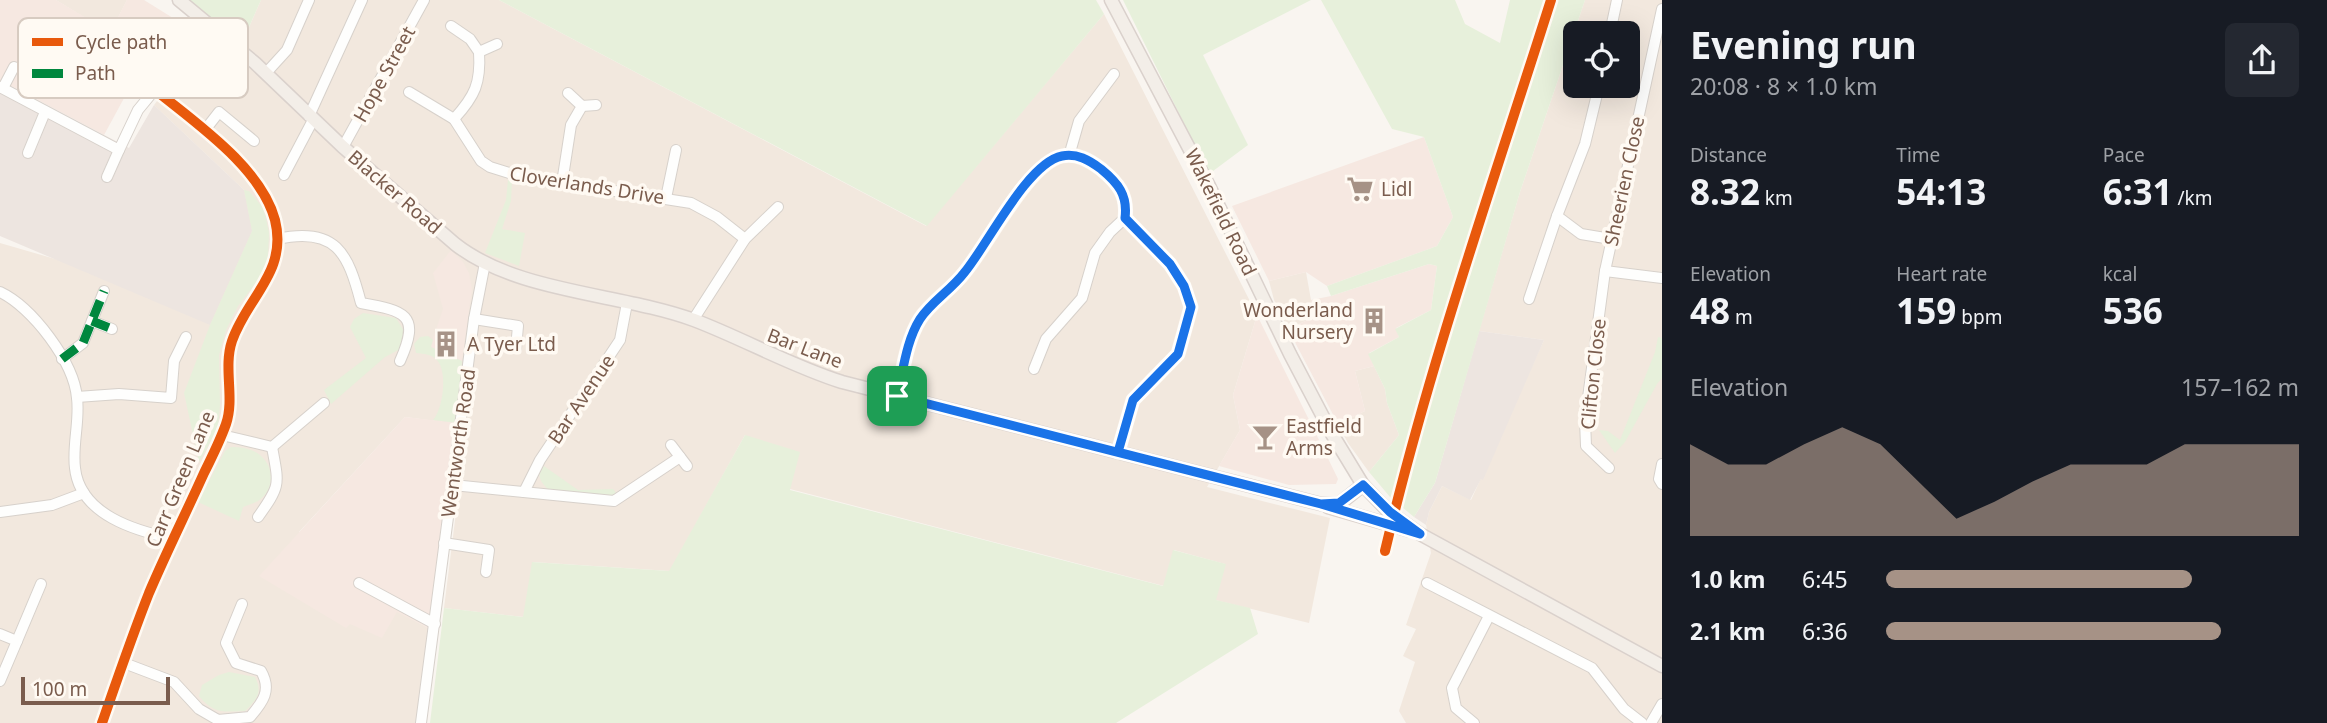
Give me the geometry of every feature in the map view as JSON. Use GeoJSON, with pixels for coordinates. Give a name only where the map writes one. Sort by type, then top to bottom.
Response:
{"type":"FeatureCollection","features":[{"type":"Feature","properties":{"kind":"main road","name":"Blacker Road"},"geometry":{"type":"LineString","coordinates":[[179,0],[200,18]]}},
{"type":"Feature","properties":{"kind":"main road","name":"Wakefield Road"},"geometry":{"type":"LineString","coordinates":[[1111,0],[1209,186],[1332,434],[1363,485],[1390,512],[1420,534],[1662,666]]}},
{"type":"Feature","properties":{"kind":"main road","name":"Blacker Road"},"geometry":{"type":"LineString","coordinates":[[248,58],[343,147],[455,244],[485,263]]}},
{"type":"Feature","properties":{"kind":"main road","name":"Bar Lane"},"geometry":{"type":"LineString","coordinates":[[485,263],[523,277],[693,320],[820,375],[1321,504],[1420,534]]}},
{"type":"Feature","properties":{"kind":"main road"},"geometry":{"type":"LineString","coordinates":[[1321,504],[1339,503],[1363,485]]}},
{"type":"Feature","properties":{"kind":"street"},"geometry":{"type":"LineString","coordinates":[[266,73],[287,50],[309,0]]}},
{"type":"Feature","properties":{"kind":"street"},"geometry":{"type":"LineString","coordinates":[[284,175],[362,0]]}},
{"type":"Feature","properties":{"kind":"street","name":"Hope Street"},"geometry":{"type":"LineString","coordinates":[[343,147],[424,0]]}},
{"type":"Feature","properties":{"kind":"street"},"geometry":{"type":"LineString","coordinates":[[1613,21],[1618,0]]}},
{"type":"Feature","properties":{"kind":"street","name":"Sheerien Close"},"geometry":{"type":"LineString","coordinates":[[1605,271],[1662,9]]}},
{"type":"Feature","properties":{"kind":"street"},"geometry":{"type":"LineString","coordinates":[[452,26],[470,39],[479,52],[480,66],[474,96],[454,119]]}},
{"type":"Feature","properties":{"kind":"street"},"geometry":{"type":"LineString","coordinates":[[479,52],[497,44]]}},
{"type":"Feature","properties":{"kind":"street"},"geometry":{"type":"LineString","coordinates":[[14,67],[1,88],[18,97]]}},
{"type":"Feature","properties":{"kind":"street"},"geometry":{"type":"LineString","coordinates":[[1069,156],[1079,121],[1114,74]]}},
{"type":"Feature","properties":{"kind":"street","name":"Cloverlands Drive"},"geometry":{"type":"LineString","coordinates":[[409,92],[454,119],[481,161],[490,167],[519,176],[691,203],[705,209],[745,239]]}},
{"type":"Feature","properties":{"kind":"street"},"geometry":{"type":"LineString","coordinates":[[568,93],[582,106],[596,105]]}},
{"type":"Feature","properties":{"kind":"street"},"geometry":{"type":"LineString","coordinates":[[20,98],[119,150]]}},
{"type":"Feature","properties":{"kind":"street"},"geometry":{"type":"LineString","coordinates":[[107,177],[138,110],[147,98]]}},
{"type":"Feature","properties":{"kind":"street","name":"Carr Green Lane"},"geometry":{"type":"LineString","coordinates":[[102,723],[149,593],[222,435],[227,421],[229,348],[243,317],[270,275],[278,239],[270,206],[255,182],[205,130],[165,98]]}},
{"type":"Feature","properties":{"kind":"street"},"geometry":{"type":"LineString","coordinates":[[1529,299],[1585,144],[1596,98]]}},
{"type":"Feature","properties":{"kind":"street"},"geometry":{"type":"LineString","coordinates":[[562,183],[572,124],[582,106]]}},
{"type":"Feature","properties":{"kind":"street"},"geometry":{"type":"LineString","coordinates":[[28,152],[46,112]]}},
{"type":"Feature","properties":{"kind":"street"},"geometry":{"type":"LineString","coordinates":[[205,130],[219,112],[254,141]]}},
{"type":"Feature","properties":{"kind":"street"},"geometry":{"type":"LineString","coordinates":[[666,198],[676,150]]}},
{"type":"Feature","properties":{"kind":"street"},"geometry":{"type":"LineString","coordinates":[[897,396],[920,318],[964,274],[1015,197],[1044,166],[1060,156],[1083,158],[1111,178],[1125,197],[1125,218],[1170,264],[1184,286],[1191,307],[1178,354],[1133,400],[1118,452]]}},
{"type":"Feature","properties":{"kind":"street"},"geometry":{"type":"LineString","coordinates":[[693,320],[745,239],[778,207]]}},
{"type":"Feature","properties":{"kind":"street"},"geometry":{"type":"LineString","coordinates":[[1557,216],[1581,234],[1611,239]]}},
{"type":"Feature","properties":{"kind":"street"},"geometry":{"type":"LineString","coordinates":[[1034,369],[1046,339],[1082,298],[1095,253],[1110,232],[1125,218]]}},
{"type":"Feature","properties":{"kind":"street"},"geometry":{"type":"LineString","coordinates":[[278,239],[310,236],[322,239],[340,250],[352,268],[361,303],[392,309],[407,320],[410,340],[400,361]]}},
{"type":"Feature","properties":{"kind":"street","name":"Wentworth Road"},"geometry":{"type":"LineString","coordinates":[[421,723],[474,319],[485,263]]}},
{"type":"Feature","properties":{"kind":"street"},"geometry":{"type":"LineString","coordinates":[[1605,271],[1662,278]]}},
{"type":"Feature","properties":{"kind":"street","name":"Clifton Close"},"geometry":{"type":"LineString","coordinates":[[1605,271],[1585,420],[1586,446],[1609,468]]}},
{"type":"Feature","properties":{"kind":"street"},"geometry":{"type":"LineString","coordinates":[[62,359],[83,343],[104,291]]}},
{"type":"Feature","properties":{"kind":"street"},"geometry":{"type":"LineString","coordinates":[[0,292],[12,297],[30,314],[62,359],[71,377],[77,397],[75,466],[84,493],[97,508],[135,530],[174,539]]}},
{"type":"Feature","properties":{"kind":"street","name":"Bar Avenue"},"geometry":{"type":"LineString","coordinates":[[524,492],[540,460],[620,340],[627,303]]}},
{"type":"Feature","properties":{"kind":"street"},"geometry":{"type":"LineString","coordinates":[[474,319],[518,326],[516,348]]}},
{"type":"Feature","properties":{"kind":"street"},"geometry":{"type":"LineString","coordinates":[[92,321],[112,329]]}},
{"type":"Feature","properties":{"kind":"street"},"geometry":{"type":"LineString","coordinates":[[77,397],[119,394],[171,398],[174,361],[186,337]]}},
{"type":"Feature","properties":{"kind":"street"},"geometry":{"type":"LineString","coordinates":[[272,447],[324,403]]}},
{"type":"Feature","properties":{"kind":"street"},"geometry":{"type":"LineString","coordinates":[[222,435],[272,447]]}},
{"type":"Feature","properties":{"kind":"street"},"geometry":{"type":"LineString","coordinates":[[671,445],[687,466]]}},
{"type":"Feature","properties":{"kind":"street"},"geometry":{"type":"LineString","coordinates":[[258,517],[275,493],[278,478],[272,447]]}},
{"type":"Feature","properties":{"kind":"street"},"geometry":{"type":"LineString","coordinates":[[453,485],[614,500],[680,457]]}},
{"type":"Feature","properties":{"kind":"street"},"geometry":{"type":"LineString","coordinates":[[1662,465],[1662,485]]}},
{"type":"Feature","properties":{"kind":"street"},"geometry":{"type":"LineString","coordinates":[[0,512],[52,505],[84,493]]}},
{"type":"Feature","properties":{"kind":"street"},"geometry":{"type":"LineString","coordinates":[[444,543],[489,550],[486,572]]}},
{"type":"Feature","properties":{"kind":"street"},"geometry":{"type":"LineString","coordinates":[[359,583],[435,624]]}},
{"type":"Feature","properties":{"kind":"street"},"geometry":{"type":"LineString","coordinates":[[1427,583],[1592,668],[1624,709],[1642,723]]}},
{"type":"Feature","properties":{"kind":"street"},"geometry":{"type":"LineString","coordinates":[[0,681],[41,584]]}},
{"type":"Feature","properties":{"kind":"street"},"geometry":{"type":"LineString","coordinates":[[124,663],[174,682],[199,709],[218,721],[252,720],[267,691],[266,679],[261,671],[236,663],[226,643],[242,604]]}},
{"type":"Feature","properties":{"kind":"street"},"geometry":{"type":"LineString","coordinates":[[1474,723],[1456,708],[1452,688],[1489,616]]}},
{"type":"Feature","properties":{"kind":"street"},"geometry":{"type":"LineString","coordinates":[[0,634],[17,641]]}},
{"type":"Feature","properties":{"kind":"street"},"geometry":{"type":"LineString","coordinates":[[1651,723],[1662,704]]}},
{"type":"Feature","properties":{"kind":"shaded area"},"geometry":{"type":"Polygon","coordinates":[[[0,0],[56,0],[86,18],[18,18],[18,90],[0,80],[0,0]]]}},
{"type":"Feature","properties":{"kind":"shaded area"},"geometry":{"type":"Polygon","coordinates":[[[56,0],[127,0],[118,18],[85,18],[56,0]]]}},
{"type":"Feature","properties":{"kind":"shaded area"},"geometry":{"type":"Polygon","coordinates":[[[127,0],[144,0],[173,18],[117,18],[127,0]]]}},
{"type":"Feature","properties":{"kind":"shaded area"},"geometry":{"type":"Polygon","coordinates":[[[261,0],[499,0],[926,226],[1104,14],[1257,315],[1233,395],[1240,430],[1207,487],[1330,518],[1309,623],[1215,600],[1225,564],[1174,550],[1164,586],[790,489],[745,435],[670,571],[533,562],[524,617],[444,608],[467,425],[405,417],[299,532],[350,624],[397,611],[430,629],[417,723],[0,723],[0,243],[69,263],[210,324],[244,190],[154,105],[159,98],[248,98],[248,29],[261,0]]]}},
{"type":"Feature","properties":{"kind":"shaded area"},"geometry":{"type":"Polygon","coordinates":[[[1585,0],[1662,0],[1662,723],[1406,723],[1399,711],[1415,662],[1403,656],[1416,629],[1406,625],[1431,553],[1426,525],[1429,512],[1442,486],[1471,500],[1544,340],[1479,331],[1520,192],[1563,65],[1563,98],[1640,98],[1640,21],[1578,21],[1585,0]]]}},
{"type":"Feature","properties":{"kind":"shaded area"},"geometry":{"type":"Polygon","coordinates":[[[0,80],[18,89],[18,98],[34,98],[129,148],[154,105],[244,190],[252,231],[210,325],[0,236],[0,80]]]}},
{"type":"Feature","properties":{"kind":"shaded area"},"geometry":{"type":"Polygon","coordinates":[[[34,98],[124,98],[104,135],[34,98]]]}},
{"type":"Feature","properties":{"kind":"shaded area"},"geometry":{"type":"Polygon","coordinates":[[[1424,137],[1453,217],[1437,246],[1327,286],[1306,272],[1269,281],[1232,206],[1424,137]]]}},
{"type":"Feature","properties":{"kind":"shaded area"},"geometry":{"type":"Polygon","coordinates":[[[451,250],[469,273],[472,289],[462,361],[430,347],[443,309],[433,273],[451,250]]]}},
{"type":"Feature","properties":{"kind":"shaded area"},"geometry":{"type":"Polygon","coordinates":[[[1429,264],[1437,266],[1431,310],[1396,328],[1399,337],[1369,353],[1374,366],[1355,371],[1365,411],[1338,424],[1288,329],[1314,317],[1311,300],[1429,264]]]}},
{"type":"Feature","properties":{"kind":"shaded area"},"geometry":{"type":"Polygon","coordinates":[[[1306,272],[1314,317],[1288,329],[1274,300],[1269,281],[1306,272]]]}},
{"type":"Feature","properties":{"kind":"shaded area"},"geometry":{"type":"Polygon","coordinates":[[[1257,315],[1338,479],[1336,484],[1289,485],[1219,466],[1240,430],[1233,395],[1257,315]]]}},
{"type":"Feature","properties":{"kind":"shaded area"},"geometry":{"type":"Polygon","coordinates":[[[1479,331],[1544,340],[1483,480],[1481,479],[1470,500],[1442,486],[1429,512],[1426,525],[1414,517],[1435,483],[1479,331]]]}},
{"type":"Feature","properties":{"kind":"shaded area"},"geometry":{"type":"Polygon","coordinates":[[[1374,366],[1385,389],[1387,403],[1399,435],[1369,472],[1338,424],[1365,411],[1355,371],[1374,366]]]}},
{"type":"Feature","properties":{"kind":"shaded area"},"geometry":{"type":"Polygon","coordinates":[[[405,417],[458,423],[430,629],[397,612],[382,638],[350,624],[346,628],[259,576],[405,417]]]}},
{"type":"Feature","properties":{"kind":"green space"},"geometry":{"type":"Polygon","coordinates":[[[186,0],[261,0],[248,29],[248,18],[209,18],[186,0]]]}},
{"type":"Feature","properties":{"kind":"green space"},"geometry":{"type":"Polygon","coordinates":[[[499,0],[1096,0],[1104,14],[927,226],[499,0]]]}},
{"type":"Feature","properties":{"kind":"green space"},"geometry":{"type":"Polygon","coordinates":[[[1123,0],[1311,0],[1203,55],[1248,145],[1209,174],[1123,0]]]}},
{"type":"Feature","properties":{"kind":"green space"},"geometry":{"type":"Polygon","coordinates":[[[1321,0],[1455,0],[1465,24],[1500,43],[1510,0],[1585,0],[1578,21],[1563,21],[1563,65],[1520,192],[1435,483],[1414,517],[1390,497],[1369,472],[1399,435],[1387,403],[1385,389],[1368,354],[1399,337],[1395,329],[1431,310],[1437,266],[1429,264],[1331,296],[1327,286],[1437,246],[1453,217],[1424,137],[1392,129],[1321,0]]]}},
{"type":"Feature","properties":{"kind":"green space"},"geometry":{"type":"Polygon","coordinates":[[[508,180],[512,181],[511,201],[502,229],[525,233],[519,266],[485,253],[506,200],[508,180]]]}},
{"type":"Feature","properties":{"kind":"green space"},"geometry":{"type":"Polygon","coordinates":[[[244,190],[249,191],[264,209],[269,233],[268,257],[262,275],[238,306],[226,330],[219,355],[218,428],[199,462],[184,393],[210,325],[252,231],[244,190]]]}},
{"type":"Feature","properties":{"kind":"green space"},"geometry":{"type":"Polygon","coordinates":[[[363,313],[396,318],[406,334],[402,348],[385,357],[331,404],[324,390],[366,358],[350,327],[354,319],[363,313]]]}},
{"type":"Feature","properties":{"kind":"green space"},"geometry":{"type":"Polygon","coordinates":[[[428,336],[433,340],[431,347],[462,361],[458,423],[433,420],[442,399],[442,373],[437,360],[430,355],[416,353],[414,344],[420,337],[428,336]]]}},
{"type":"Feature","properties":{"kind":"green space"},"geometry":{"type":"Polygon","coordinates":[[[1658,337],[1662,338],[1662,378],[1625,442],[1615,453],[1599,430],[1608,431],[1620,440],[1655,352],[1658,337]]]}},
{"type":"Feature","properties":{"kind":"green space"},"geometry":{"type":"Polygon","coordinates":[[[745,435],[800,452],[790,490],[1163,586],[1173,550],[1226,564],[1216,600],[1250,608],[1258,634],[1116,723],[430,723],[444,608],[523,617],[532,562],[669,571],[745,435]]]}},
{"type":"Feature","properties":{"kind":"green space"},"geometry":{"type":"Polygon","coordinates":[[[231,447],[248,449],[259,454],[271,474],[267,492],[258,501],[243,507],[239,521],[198,502],[225,451],[231,447]]]}},
{"type":"Feature","properties":{"kind":"green space"},"geometry":{"type":"Polygon","coordinates":[[[541,464],[578,490],[613,489],[617,494],[611,496],[549,490],[540,478],[541,464]]]}},
{"type":"Feature","properties":{"kind":"green space"},"geometry":{"type":"Polygon","coordinates":[[[229,672],[255,677],[258,695],[245,711],[219,711],[199,696],[202,685],[229,672]]]}},
{"type":"Feature","properties":{"kind":"marked path"},"geometry":{"type":"LineString","coordinates":[[62,359],[83,343],[104,291]]}},
{"type":"Feature","properties":{"kind":"marked path"},"geometry":{"type":"LineString","coordinates":[[92,321],[112,329]]}},
{"type":"Feature","properties":{"kind":"cycle path"},"geometry":{"type":"LineString","coordinates":[[1385,551],[1421,412],[1551,0]]}},
{"type":"Feature","properties":{"kind":"cycle path"},"geometry":{"type":"LineString","coordinates":[[102,723],[149,593],[226,424],[232,341],[271,270],[278,238],[275,220],[256,182],[224,147],[165,98]]}},
{"type":"Feature","properties":{"kind":"cycle path"},"geometry":{"type":"LineString","coordinates":[[897,396],[905,357],[920,319],[964,273],[1036,173],[1062,156],[1078,156],[1107,174],[1117,185],[1125,203],[1125,218],[1170,264],[1184,286],[1191,307],[1178,354],[1133,400],[1118,452]]}},
{"type":"Feature","properties":{"kind":"place","name":"Lidl"},"geometry":{"type":"Point","coordinates":[1360,189]}},
{"type":"Feature","properties":{"kind":"place","name":"Wonderland Nursery"},"geometry":{"type":"Point","coordinates":[1374,321]}},
{"type":"Feature","properties":{"kind":"place","name":"A Tyer Ltd"},"geometry":{"type":"Point","coordinates":[446,344]}},
{"type":"Feature","properties":{"kind":"place","name":"Eastfield Arms"},"geometry":{"type":"Point","coordinates":[1265,437]}},
{"type":"Feature","properties":{"kind":"route"},"geometry":{"type":"LineString","coordinates":[[897,396],[920,318],[964,274],[1015,197],[1044,166],[1060,156],[1083,158],[1121,188],[1125,197],[1125,218],[1170,264],[1184,286],[1191,307],[1178,354],[1133,400],[1118,452],[1321,504],[1339,503],[1363,485],[1376,500],[1420,534],[1321,504],[1220,479],[897,396]]}}]}
